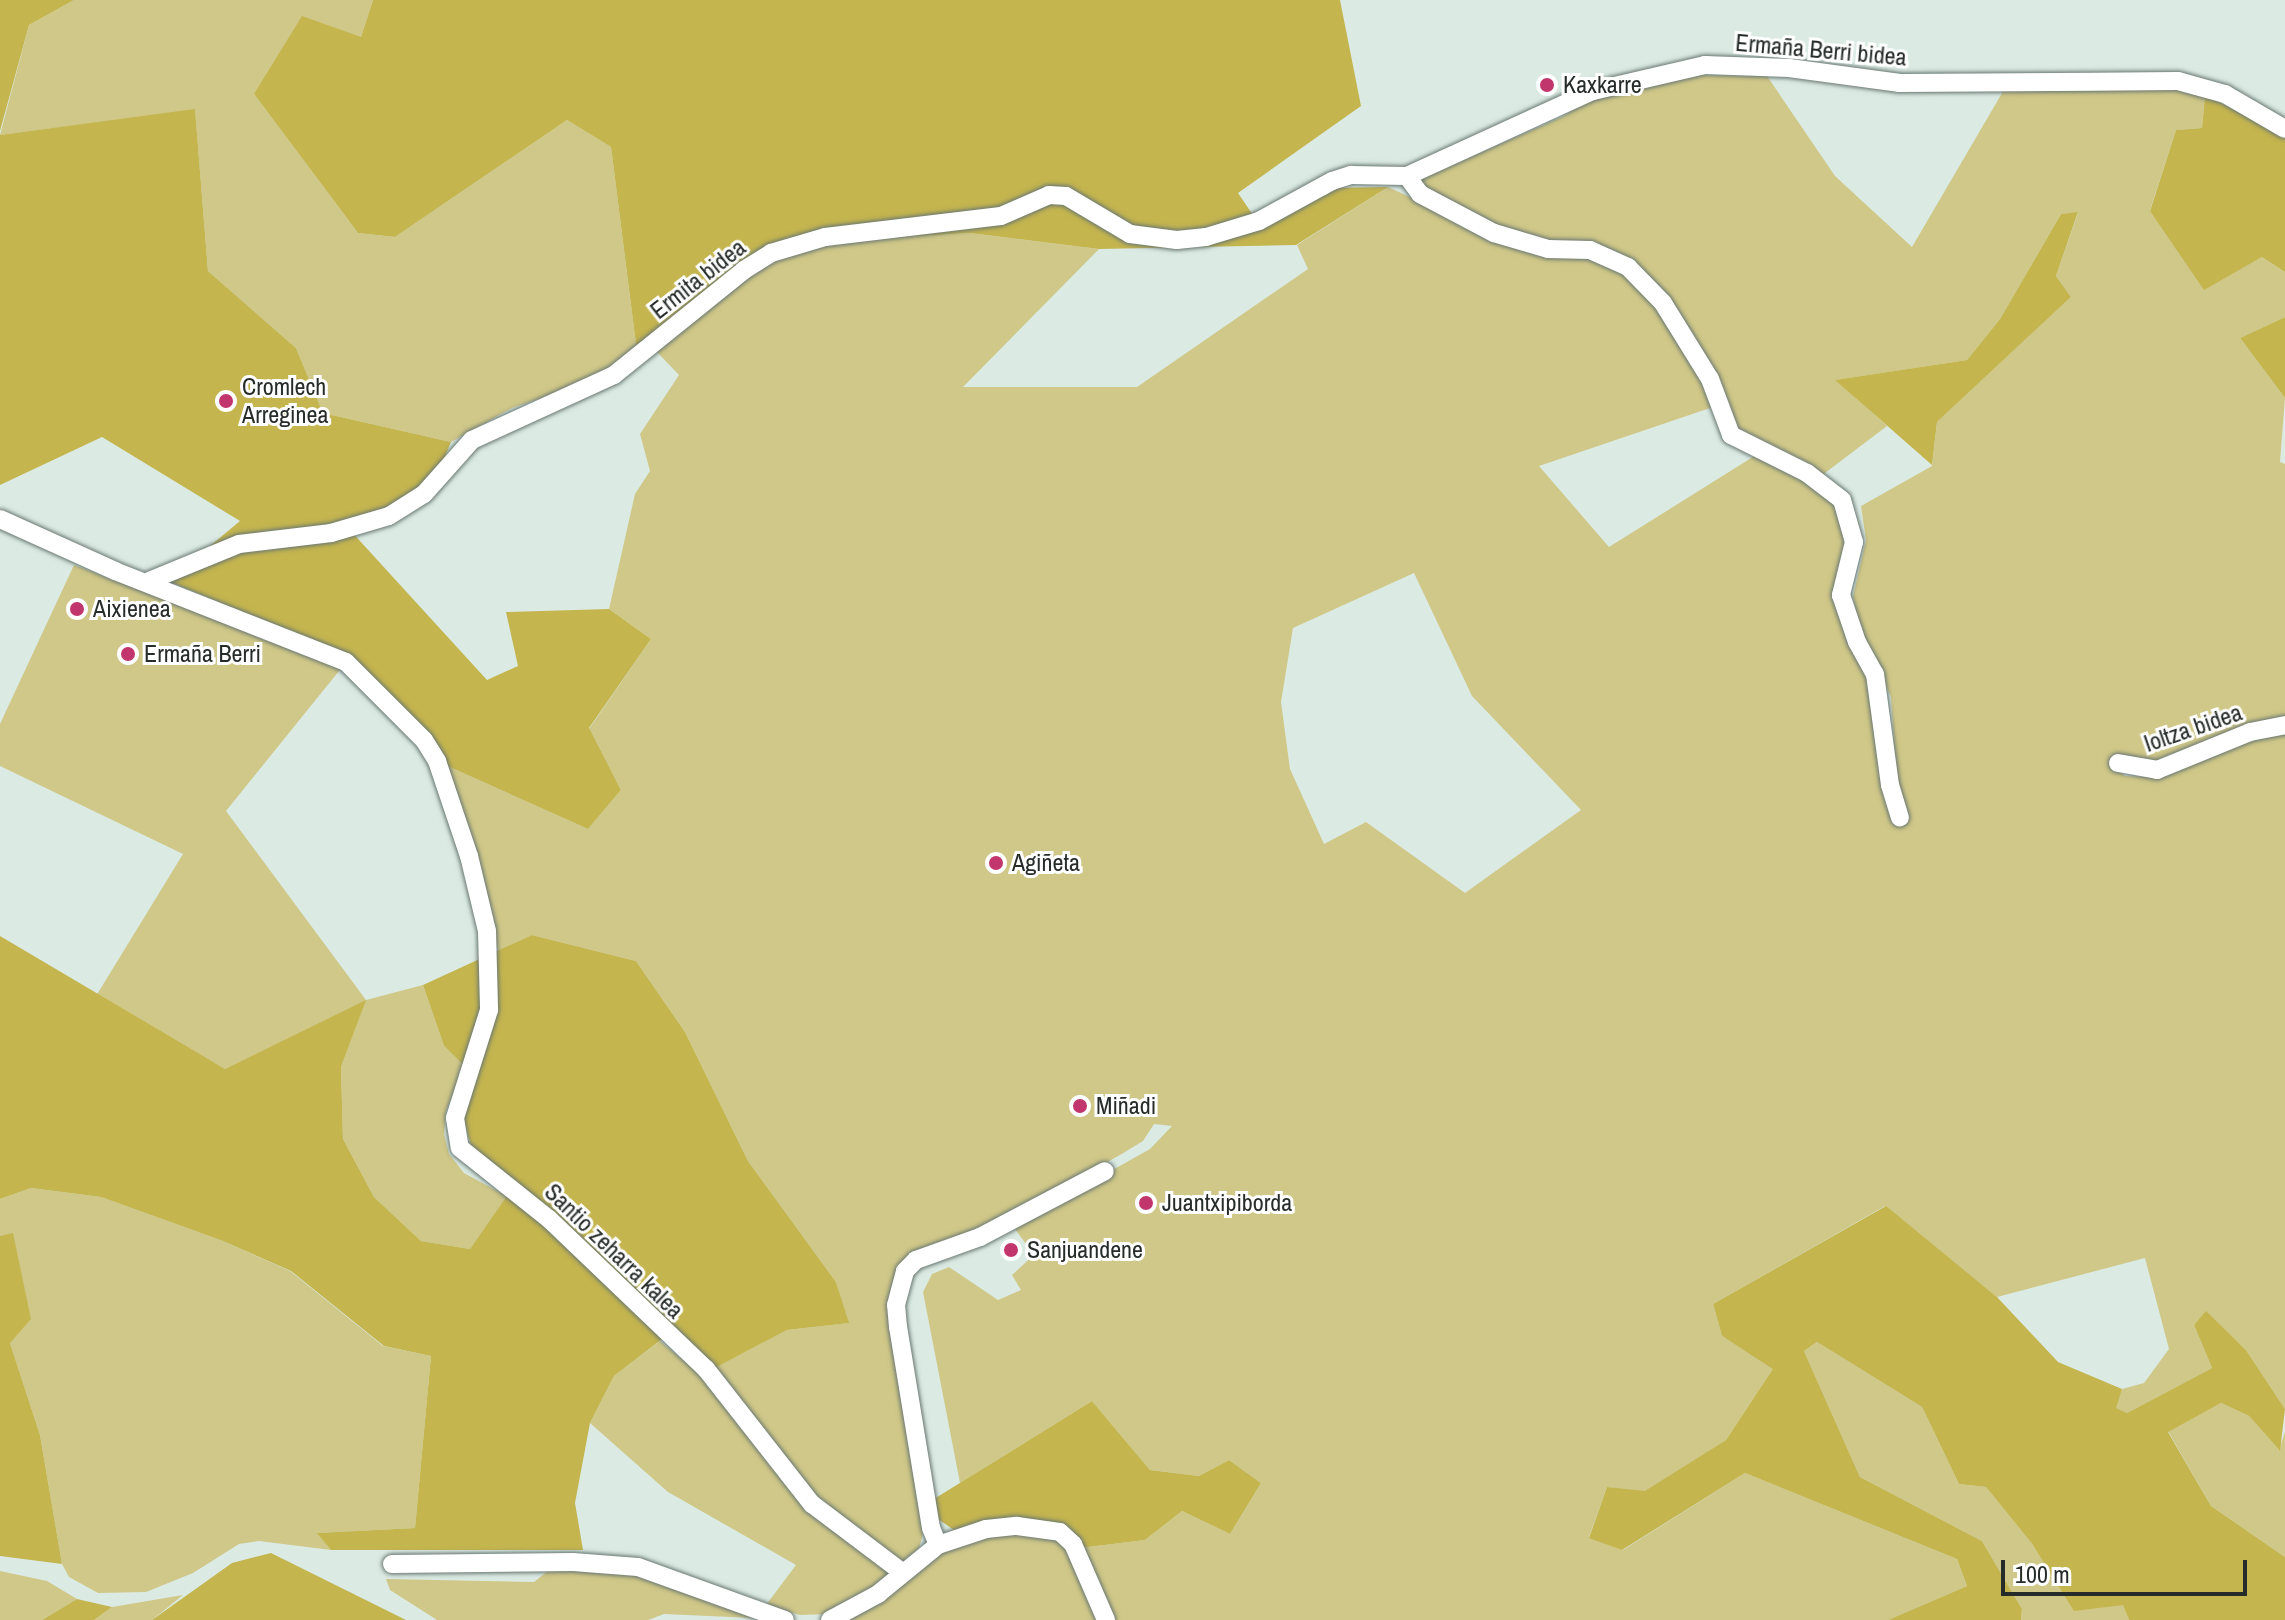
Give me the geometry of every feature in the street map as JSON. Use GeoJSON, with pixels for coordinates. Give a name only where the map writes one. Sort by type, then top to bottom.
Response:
{"type":"FeatureCollection","features":[{"type":"Feature","properties":{"kind":"street","name":"Ermaña Berri bidea"},"geometry":{"type":"LineString","coordinates":[[1407,176],[1593,91],[1705,65],[1789,68],[1900,83],[2178,81],[2225,94],[2285,129]]}},
{"type":"Feature","properties":{"kind":"street","name":"Ermita bidea"},"geometry":{"type":"LineString","coordinates":[[149,581],[239,544],[331,533],[409,506],[472,440],[614,375],[744,270],[798,244],[1001,216],[1049,195],[1066,196],[1130,234],[1191,239],[1259,221],[1313,188],[1341,178],[1407,176]]}},
{"type":"Feature","properties":{"kind":"street"},"geometry":{"type":"LineString","coordinates":[[1407,176],[1420,194],[1494,233],[1548,249],[1590,250],[1628,267],[1663,303],[1710,379],[1731,435],[1807,473],[1842,500],[1854,542],[1841,595],[1879,689],[1890,785],[1900,818]]}},
{"type":"Feature","properties":{"kind":"street"},"geometry":{"type":"LineString","coordinates":[[0,519],[72,552],[149,581]]}},
{"type":"Feature","properties":{"kind":"street","name":"Santio zeharra kalea"},"geometry":{"type":"LineString","coordinates":[[149,581],[346,662],[424,740],[437,761],[469,856],[487,931],[489,1010],[455,1118],[460,1148],[549,1219],[706,1369],[812,1504],[902,1572]]}},
{"type":"Feature","properties":{"kind":"street","name":"Ioltza bidea"},"geometry":{"type":"LineString","coordinates":[[2118,763],[2157,770],[2250,732],[2285,725]]}},
{"type":"Feature","properties":{"kind":"street"},"geometry":{"type":"LineString","coordinates":[[938,1545],[931,1528],[898,1327],[896,1305],[905,1271],[916,1260],[980,1237],[1105,1171]]}},
{"type":"Feature","properties":{"kind":"street"},"geometry":{"type":"LineString","coordinates":[[830,1620],[878,1594],[938,1545],[986,1529],[1017,1526],[1060,1532],[1081,1558],[1106,1620]]}},
{"type":"Feature","properties":{"kind":"street"},"geometry":{"type":"LineString","coordinates":[[392,1564],[573,1562],[638,1567],[785,1620]]}},
{"type":"Feature","properties":{"kind":"shaded area"},"geometry":{"type":"Polygon","coordinates":[[[0,0],[74,0],[29,25],[0,131],[0,0]]]}},
{"type":"Feature","properties":{"kind":"shaded area"},"geometry":{"type":"Polygon","coordinates":[[[74,0],[373,0],[361,37],[254,94],[358,233],[395,237],[567,120],[611,147],[637,352],[573,387],[512,408],[451,442],[323,413],[296,348],[208,271],[195,110],[0,135],[29,25],[74,0]]]}},
{"type":"Feature","properties":{"kind":"shaded area"},"geometry":{"type":"Polygon","coordinates":[[[373,0],[1340,0],[1361,106],[1238,193],[1261,227],[1328,188],[1388,187],[1296,245],[1099,249],[970,233],[824,242],[755,268],[637,352],[611,147],[567,120],[395,237],[358,233],[254,94],[302,16],[361,37],[373,0]]]}},
{"type":"Feature","properties":{"kind":"shaded area"},"geometry":{"type":"Polygon","coordinates":[[[1693,75],[1767,76],[1835,176],[1912,247],[2005,88],[2175,88],[2205,95],[2202,128],[2176,130],[2150,210],[2204,289],[2262,257],[2285,272],[2285,317],[2240,338],[2285,398],[2280,462],[2285,464],[2285,720],[2213,739],[2154,766],[2119,759],[2114,767],[2125,776],[2149,777],[2249,739],[2285,732],[2285,1409],[2246,1350],[2206,1312],[2194,1325],[2212,1368],[2127,1413],[2115,1408],[2122,1389],[2144,1383],[2169,1349],[2145,1258],[1997,1297],[1885,1206],[1713,1304],[1722,1336],[1774,1368],[1726,1440],[1645,1492],[1607,1487],[1589,1537],[1623,1550],[1745,1473],[1957,1559],[1967,1586],[1888,1620],[1110,1620],[1080,1548],[1145,1540],[1182,1511],[1230,1534],[1261,1483],[1229,1460],[1199,1476],[1150,1470],[1092,1401],[960,1483],[923,1292],[932,1274],[949,1267],[998,1300],[1021,1290],[1012,1275],[1034,1255],[1013,1226],[1150,1149],[1172,1126],[1154,1124],[1143,1141],[1120,1155],[974,1235],[915,1254],[902,1265],[891,1286],[890,1320],[923,1534],[919,1548],[859,1598],[827,1614],[800,1615],[766,1605],[796,1565],[668,1492],[590,1423],[614,1376],[660,1341],[701,1375],[787,1330],[848,1323],[836,1282],[748,1161],[685,1032],[636,961],[532,935],[498,951],[477,858],[443,764],[588,829],[621,790],[589,729],[651,639],[609,609],[635,494],[650,471],[640,434],[679,375],[656,351],[755,268],[824,242],[970,233],[1099,249],[963,387],[1137,387],[1308,269],[1297,245],[1388,187],[1528,252],[1591,256],[1638,283],[1659,306],[1716,406],[1539,466],[1609,547],[1756,455],[1808,479],[1840,510],[1849,535],[1836,594],[1843,623],[1872,680],[1880,772],[1890,811],[1905,813],[1896,772],[1891,697],[1860,627],[1853,597],[1866,540],[1861,506],[1932,466],[1937,422],[2071,297],[2056,276],[2078,213],[2061,214],[2000,319],[1967,360],[1836,380],[1887,426],[1821,476],[1748,441],[1737,430],[1728,400],[1668,301],[1644,274],[1594,247],[1543,244],[1503,232],[1420,185],[1421,179],[1562,117],[1597,95],[1693,75]],[[1414,573],[1293,628],[1281,702],[1290,769],[1324,844],[1366,822],[1465,893],[1581,810],[1472,696],[1414,573]]]}},
{"type":"Feature","properties":{"kind":"shaded area"},"geometry":{"type":"Polygon","coordinates":[[[2205,95],[2285,136],[2285,272],[2262,257],[2204,290],[2150,211],[2176,130],[2202,128],[2205,95]]]}},
{"type":"Feature","properties":{"kind":"shaded area"},"geometry":{"type":"Polygon","coordinates":[[[195,109],[208,271],[296,348],[323,413],[451,442],[429,495],[349,529],[487,680],[518,666],[506,612],[609,609],[651,639],[589,728],[621,790],[588,829],[443,764],[352,657],[168,581],[240,521],[102,437],[0,485],[0,135],[195,109]]]}},
{"type":"Feature","properties":{"kind":"shaded area"},"geometry":{"type":"Polygon","coordinates":[[[2078,212],[2056,276],[2071,297],[1937,422],[1932,465],[1835,380],[1967,360],[2000,319],[2061,214],[2078,212]]]}},
{"type":"Feature","properties":{"kind":"shaded area"},"geometry":{"type":"Polygon","coordinates":[[[2285,317],[2285,398],[2240,338],[2285,317]]]}},
{"type":"Feature","properties":{"kind":"shaded area"},"geometry":{"type":"Polygon","coordinates":[[[74,565],[343,666],[226,811],[366,1000],[423,985],[444,1046],[465,1066],[446,1111],[444,1134],[449,1154],[464,1173],[508,1197],[470,1249],[421,1241],[374,1197],[343,1139],[341,1067],[365,1001],[225,1069],[96,996],[183,854],[0,766],[0,724],[74,565]]]}},
{"type":"Feature","properties":{"kind":"shaded area"},"geometry":{"type":"Polygon","coordinates":[[[532,935],[636,961],[685,1032],[748,1161],[836,1282],[849,1323],[787,1330],[713,1369],[670,1333],[614,1376],[590,1423],[575,1503],[583,1550],[331,1550],[317,1533],[415,1528],[431,1356],[384,1346],[291,1271],[223,1241],[101,1197],[31,1188],[0,1199],[0,936],[225,1069],[366,1000],[341,1067],[343,1139],[374,1197],[421,1241],[470,1249],[507,1196],[471,1145],[461,1112],[474,1075],[444,1046],[423,985],[532,935]]]}},
{"type":"Feature","properties":{"kind":"shaded area"},"geometry":{"type":"Polygon","coordinates":[[[31,1188],[101,1197],[223,1241],[290,1271],[383,1346],[431,1356],[415,1528],[318,1533],[331,1550],[259,1541],[239,1544],[193,1573],[146,1592],[98,1593],[69,1577],[62,1564],[40,1435],[10,1343],[13,1234],[0,1236],[0,1199],[31,1188]]]}},
{"type":"Feature","properties":{"kind":"shaded area"},"geometry":{"type":"Polygon","coordinates":[[[1886,1206],[1997,1297],[2058,1362],[2122,1389],[2116,1408],[2127,1413],[2212,1368],[2194,1325],[2206,1311],[2246,1350],[2285,1409],[2280,1451],[2249,1416],[2221,1403],[2168,1432],[2211,1506],[2285,1557],[2285,1620],[2129,1620],[2123,1605],[2074,1611],[2033,1545],[1986,1487],[1959,1484],[1922,1407],[1817,1342],[1804,1351],[1860,1477],[1982,1541],[2022,1609],[2021,1620],[1888,1620],[1967,1586],[1957,1559],[1745,1473],[1622,1550],[1589,1538],[1607,1487],[1645,1491],[1726,1440],[1773,1369],[1722,1336],[1713,1304],[1886,1206]]]}},
{"type":"Feature","properties":{"kind":"shaded area"},"geometry":{"type":"Polygon","coordinates":[[[13,1233],[31,1319],[10,1343],[40,1435],[62,1564],[0,1556],[0,1236],[13,1233]]]}},
{"type":"Feature","properties":{"kind":"shaded area"},"geometry":{"type":"Polygon","coordinates":[[[1817,1342],[1922,1407],[1959,1484],[1986,1487],[2033,1545],[2123,1604],[2129,1620],[2021,1620],[2022,1609],[1982,1541],[1860,1477],[1804,1351],[1817,1342]]]}},
{"type":"Feature","properties":{"kind":"shaded area"},"geometry":{"type":"Polygon","coordinates":[[[1092,1401],[1150,1470],[1199,1476],[1229,1460],[1261,1483],[1230,1534],[1182,1511],[1145,1540],[1080,1548],[1001,1523],[954,1530],[938,1519],[934,1499],[1092,1401]]]}},
{"type":"Feature","properties":{"kind":"shaded area"},"geometry":{"type":"Polygon","coordinates":[[[2221,1403],[2249,1416],[2279,1450],[2285,1432],[2285,1557],[2211,1506],[2168,1431],[2221,1403]]]}},
{"type":"Feature","properties":{"kind":"shaded area"},"geometry":{"type":"Polygon","coordinates":[[[1020,1531],[1058,1539],[1071,1550],[1097,1620],[842,1620],[957,1541],[1020,1531]]]}},
{"type":"Feature","properties":{"kind":"shaded area"},"geometry":{"type":"Polygon","coordinates":[[[271,1553],[406,1620],[152,1620],[232,1563],[271,1553]]]}},
{"type":"Feature","properties":{"kind":"shaded area"},"geometry":{"type":"Polygon","coordinates":[[[549,1570],[634,1573],[753,1618],[664,1614],[648,1620],[437,1620],[390,1590],[386,1579],[534,1582],[549,1570]]]}},
{"type":"Feature","properties":{"kind":"shaded area"},"geometry":{"type":"Polygon","coordinates":[[[0,1571],[47,1581],[77,1599],[42,1620],[0,1620],[0,1571]]]}},
{"type":"Feature","properties":{"kind":"shaded area"},"geometry":{"type":"Polygon","coordinates":[[[183,1595],[152,1620],[94,1620],[112,1607],[183,1595]]]}},
{"type":"Feature","properties":{"kind":"shaded area"},"geometry":{"type":"Polygon","coordinates":[[[77,1599],[112,1607],[94,1620],[42,1620],[77,1599]]]}},
{"type":"Feature","properties":{"kind":"place","name":"Kaxkarre"},"geometry":{"type":"Point","coordinates":[1547,85]}},
{"type":"Feature","properties":{"kind":"place","name":"Cromlech Arreginea"},"geometry":{"type":"Point","coordinates":[226,401]}},
{"type":"Feature","properties":{"kind":"place","name":"Aixienea"},"geometry":{"type":"Point","coordinates":[77,609]}},
{"type":"Feature","properties":{"kind":"place","name":"Ermaña Berri"},"geometry":{"type":"Point","coordinates":[128,654]}},
{"type":"Feature","properties":{"kind":"place","name":"Agiñeta"},"geometry":{"type":"Point","coordinates":[996,863]}},
{"type":"Feature","properties":{"kind":"place","name":"Miñadi"},"geometry":{"type":"Point","coordinates":[1080,1106]}},
{"type":"Feature","properties":{"kind":"place","name":"Juantxipiborda"},"geometry":{"type":"Point","coordinates":[1146,1203]}},
{"type":"Feature","properties":{"kind":"place","name":"Sanjuandene"},"geometry":{"type":"Point","coordinates":[1011,1250]}}]}
